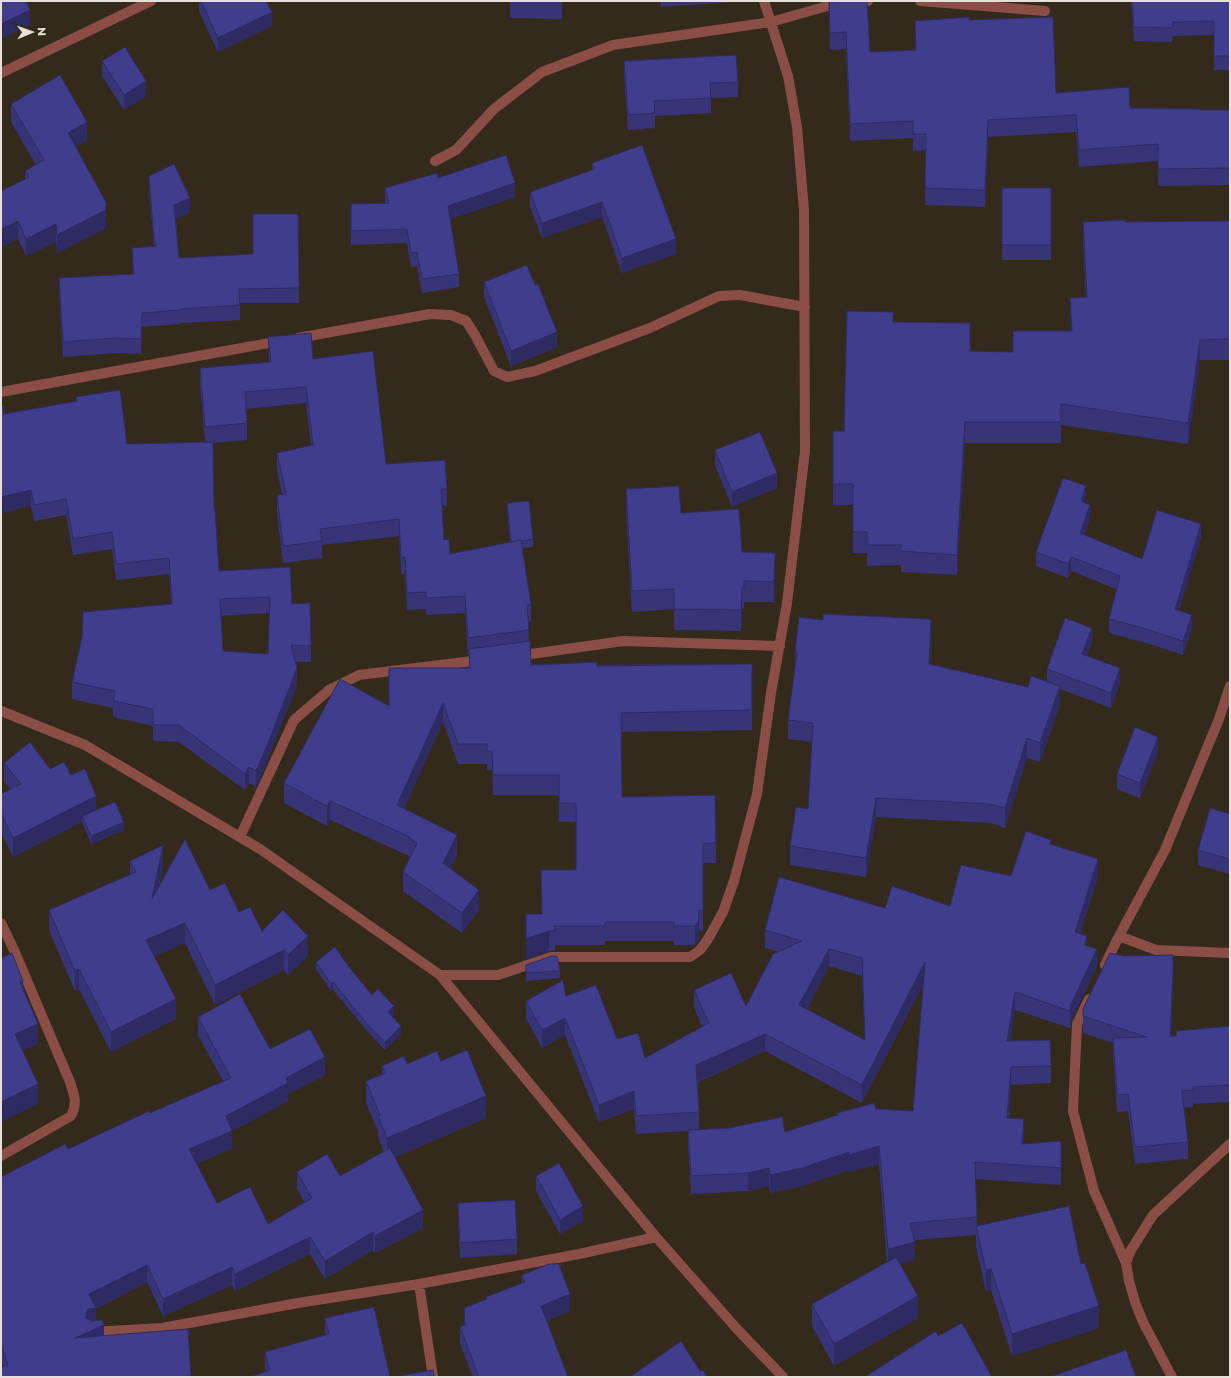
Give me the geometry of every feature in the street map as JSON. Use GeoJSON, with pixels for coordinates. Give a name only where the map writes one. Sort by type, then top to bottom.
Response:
{"type":"FeatureCollection","features":[{"type":"Feature","properties":{"kind":"street"},"geometry":{"type":"LineString","coordinates":[[1,73],[151,1]]}},
{"type":"Feature","properties":{"kind":"street"},"geometry":{"type":"LineString","coordinates":[[440,974],[498,975],[551,957],[690,957],[700,950],[723,912],[736,873],[757,794],[771,693],[787,603],[805,451],[804,210],[797,127],[788,76],[764,1]]}},
{"type":"Feature","properties":{"kind":"street"},"geometry":{"type":"LineString","coordinates":[[436,161],[456,150],[494,109],[542,72],[613,45],[771,22],[831,5],[868,1]]}},
{"type":"Feature","properties":{"kind":"street"},"geometry":{"type":"LineString","coordinates":[[920,1],[1045,11]]}},
{"type":"Feature","properties":{"kind":"street"},"geometry":{"type":"LineString","coordinates":[[1,392],[430,314],[451,315],[466,322],[475,335],[494,372],[507,378],[535,371],[650,328],[719,296],[740,295],[805,307]]}},
{"type":"Feature","properties":{"kind":"street"},"geometry":{"type":"LineString","coordinates":[[508,657],[623,641],[780,646]]}},
{"type":"Feature","properties":{"kind":"street"},"geometry":{"type":"LineString","coordinates":[[240,837],[294,720],[329,690],[359,675],[492,659]]}},
{"type":"Feature","properties":{"kind":"street"},"geometry":{"type":"LineString","coordinates":[[1099,977],[1118,936],[1165,850],[1219,719],[1230,686]]}},
{"type":"Feature","properties":{"kind":"street"},"geometry":{"type":"LineString","coordinates":[[1,711],[85,745],[240,837],[260,849],[440,974],[656,1236],[738,1330],[784,1377]]}},
{"type":"Feature","properties":{"kind":"street"},"geometry":{"type":"LineString","coordinates":[[1,923],[70,1082],[76,1101],[75,1109],[71,1116],[1,1156]]}},
{"type":"Feature","properties":{"kind":"street"},"geometry":{"type":"LineString","coordinates":[[1118,936],[1156,950],[1230,953]]}},
{"type":"Feature","properties":{"kind":"street"},"geometry":{"type":"LineString","coordinates":[[1093,990],[1077,1024],[1073,1111],[1094,1191],[1126,1263],[1134,1302],[1172,1377]]}},
{"type":"Feature","properties":{"kind":"street"},"geometry":{"type":"LineString","coordinates":[[1126,1263],[1131,1250],[1153,1215],[1230,1144]]}},
{"type":"Feature","properties":{"kind":"street"},"geometry":{"type":"LineString","coordinates":[[92,1332],[162,1328],[298,1303],[419,1284],[578,1254],[656,1236]]}},
{"type":"Feature","properties":{"kind":"street"},"geometry":{"type":"LineString","coordinates":[[419,1284],[433,1377]]}},
{"type":"Feature","properties":{"kind":"building"},"geometry":{"type":"Polygon","coordinates":[[[1,1],[26,1],[30,10],[1,24],[1,1]]]}},
{"type":"Feature","properties":{"kind":"building"},"geometry":{"type":"Polygon","coordinates":[[[201,1],[266,1],[272,12],[218,38],[201,1]]]}},
{"type":"Feature","properties":{"kind":"building"},"geometry":{"type":"Polygon","coordinates":[[[867,1],[870,52],[916,50],[915,21],[969,17],[969,20],[1053,17],[1056,93],[1129,87],[1130,108],[1230,110],[1230,168],[1158,169],[1158,144],[1079,150],[1076,115],[988,120],[985,190],[925,188],[926,134],[913,134],[913,121],[850,124],[846,32],[830,33],[829,2],[867,1]]]}},
{"type":"Feature","properties":{"kind":"building"},"geometry":{"type":"Polygon","coordinates":[[[1132,1],[1230,1],[1230,56],[1214,56],[1214,21],[1173,22],[1172,28],[1134,27],[1132,1]]]}},
{"type":"Feature","properties":{"kind":"building"},"geometry":{"type":"Polygon","coordinates":[[[125,47],[146,81],[124,95],[102,61],[125,47]]]}},
{"type":"Feature","properties":{"kind":"building"},"geometry":{"type":"Polygon","coordinates":[[[736,55],[738,82],[710,83],[711,98],[654,101],[655,113],[628,115],[624,61],[736,55]]]}},
{"type":"Feature","properties":{"kind":"building"},"geometry":{"type":"Polygon","coordinates":[[[60,75],[87,122],[68,133],[106,202],[106,210],[57,235],[56,224],[26,239],[18,221],[1,229],[1,191],[29,177],[25,171],[44,160],[11,104],[60,75]]]}},
{"type":"Feature","properties":{"kind":"building"},"geometry":{"type":"Polygon","coordinates":[[[642,145],[676,239],[622,258],[602,202],[542,223],[530,192],[595,169],[592,163],[642,145]]]}},
{"type":"Feature","properties":{"kind":"building"},"geometry":{"type":"Polygon","coordinates":[[[506,155],[515,183],[448,206],[459,274],[422,279],[417,252],[411,253],[407,229],[351,231],[351,204],[389,203],[385,188],[437,173],[438,178],[506,155]]]}},
{"type":"Feature","properties":{"kind":"building"},"geometry":{"type":"Polygon","coordinates":[[[174,164],[190,198],[174,205],[179,258],[253,254],[253,214],[298,214],[299,288],[239,289],[240,305],[142,313],[141,339],[117,338],[63,342],[59,278],[134,274],[132,248],[157,246],[154,240],[149,176],[174,164]]]}},
{"type":"Feature","properties":{"kind":"building"},"geometry":{"type":"Polygon","coordinates":[[[1002,188],[1051,188],[1051,245],[1002,245],[1002,188]]]}},
{"type":"Feature","properties":{"kind":"building"},"geometry":{"type":"Polygon","coordinates":[[[1125,220],[1125,222],[1230,221],[1230,339],[1200,340],[1188,423],[1061,404],[1061,422],[965,422],[957,555],[901,551],[901,545],[867,545],[867,532],[853,532],[853,484],[833,484],[833,431],[844,431],[847,311],[893,312],[893,322],[970,323],[970,351],[1013,352],[1013,331],[1072,331],[1070,298],[1087,297],[1083,222],[1125,220]]]}},
{"type":"Feature","properties":{"kind":"building"},"geometry":{"type":"Polygon","coordinates":[[[527,265],[535,285],[538,284],[557,332],[511,351],[484,282],[527,265]]]}},
{"type":"Feature","properties":{"kind":"building"},"geometry":{"type":"Polygon","coordinates":[[[311,333],[313,359],[373,351],[386,464],[445,460],[447,489],[441,489],[444,540],[449,539],[450,554],[521,540],[531,604],[527,605],[529,630],[468,638],[465,596],[426,598],[426,592],[407,593],[405,557],[401,558],[399,519],[320,529],[322,541],[283,546],[277,495],[286,494],[277,453],[313,445],[306,387],[245,392],[247,423],[205,427],[200,368],[271,362],[268,337],[311,333]]]}},
{"type":"Feature","properties":{"kind":"building"},"geometry":{"type":"Polygon","coordinates":[[[120,390],[127,444],[213,442],[214,508],[219,571],[290,567],[292,604],[310,603],[311,646],[291,645],[297,668],[256,771],[249,767],[245,774],[180,725],[153,725],[153,709],[113,701],[115,691],[72,682],[82,637],[83,612],[172,604],[169,558],[116,564],[112,532],[73,539],[66,499],[34,505],[31,490],[1,497],[1,406],[3,406],[4,414],[77,401],[76,397],[120,390]],[[270,597],[220,599],[223,651],[268,654],[270,597]]]}},
{"type":"Feature","properties":{"kind":"building"},"geometry":{"type":"Polygon","coordinates":[[[760,432],[777,473],[732,492],[715,450],[760,432]]]}},
{"type":"Feature","properties":{"kind":"building"},"geometry":{"type":"Polygon","coordinates":[[[1063,478],[1086,486],[1081,501],[1090,505],[1080,533],[1142,559],[1157,510],[1201,524],[1175,609],[1192,615],[1183,641],[1109,619],[1120,576],[1071,557],[1068,564],[1036,552],[1063,478]]]}},
{"type":"Feature","properties":{"kind":"building"},"geometry":{"type":"Polygon","coordinates":[[[679,486],[681,513],[739,509],[742,552],[775,553],[774,582],[744,581],[744,588],[742,588],[741,610],[674,609],[674,589],[632,591],[626,489],[679,486]]]}},
{"type":"Feature","properties":{"kind":"building"},"geometry":{"type":"Polygon","coordinates":[[[529,501],[533,539],[511,542],[507,503],[529,501]]]}},
{"type":"Feature","properties":{"kind":"building"},"geometry":{"type":"Polygon","coordinates":[[[823,614],[931,619],[929,664],[1028,687],[1031,676],[1060,686],[1040,743],[1027,738],[1005,808],[990,804],[876,798],[866,858],[790,846],[796,807],[808,809],[813,723],[788,720],[797,652],[795,651],[799,617],[823,620],[823,614]]]}},
{"type":"Feature","properties":{"kind":"building"},"geometry":{"type":"Polygon","coordinates":[[[1065,618],[1092,628],[1082,654],[1120,668],[1111,693],[1047,669],[1065,618]]]}},
{"type":"Feature","properties":{"kind":"building"},"geometry":{"type":"Polygon","coordinates":[[[530,641],[531,665],[597,662],[597,666],[752,664],[752,710],[621,713],[622,797],[715,795],[716,843],[703,844],[703,911],[699,910],[699,920],[695,926],[674,926],[674,922],[605,922],[605,926],[554,926],[555,931],[549,931],[526,939],[526,914],[542,914],[541,870],[576,870],[576,803],[559,803],[559,775],[493,775],[492,751],[487,751],[487,744],[458,744],[443,703],[397,805],[457,835],[443,863],[479,890],[462,913],[403,872],[417,843],[409,838],[410,837],[330,801],[327,806],[284,783],[340,679],[389,706],[389,668],[470,668],[469,649],[530,641]]]}},
{"type":"Feature","properties":{"kind":"building"},"geometry":{"type":"Polygon","coordinates":[[[1135,727],[1158,737],[1140,783],[1117,774],[1135,727]]]}},
{"type":"Feature","properties":{"kind":"building"},"geometry":{"type":"Polygon","coordinates":[[[30,742],[50,769],[64,762],[71,775],[85,769],[96,796],[13,838],[1,813],[1,794],[21,784],[4,763],[30,742]]]}},
{"type":"Feature","properties":{"kind":"building"},"geometry":{"type":"Polygon","coordinates":[[[115,802],[124,822],[91,836],[82,816],[115,802]]]}},
{"type":"Feature","properties":{"kind":"building"},"geometry":{"type":"Polygon","coordinates":[[[1210,808],[1230,814],[1230,859],[1198,850],[1210,808]]]}},
{"type":"Feature","properties":{"kind":"building"},"geometry":{"type":"Polygon","coordinates":[[[1026,831],[1051,840],[1050,844],[1098,859],[1075,932],[1087,936],[1084,945],[1097,949],[1071,1004],[1070,1011],[1015,992],[1007,1041],[1050,1040],[1051,1066],[1011,1067],[1007,1118],[1024,1119],[1022,1144],[1061,1141],[1061,1168],[975,1162],[977,1217],[910,1223],[915,1242],[888,1249],[879,1146],[849,1155],[849,1152],[802,1168],[770,1175],[769,1168],[748,1173],[691,1176],[688,1130],[729,1128],[782,1117],[785,1132],[838,1115],[837,1113],[874,1103],[876,1109],[913,1111],[925,962],[862,1085],[765,1034],[696,1065],[699,1112],[636,1116],[634,1091],[599,1105],[565,1018],[542,1030],[526,1001],[563,980],[566,996],[596,985],[617,1039],[638,1033],[645,1058],[709,1023],[694,990],[731,973],[746,1006],[773,954],[802,941],[765,930],[779,877],[885,908],[892,886],[950,906],[961,865],[1011,876],[1026,831]],[[829,949],[799,1005],[865,1040],[862,958],[829,949]]]}},
{"type":"Feature","properties":{"kind":"building"},"geometry":{"type":"Polygon","coordinates":[[[185,839],[210,890],[225,883],[239,912],[250,907],[262,931],[283,910],[308,936],[288,955],[284,950],[215,985],[185,923],[146,940],[176,999],[111,1032],[79,969],[75,971],[49,910],[136,872],[130,861],[163,845],[152,899],[185,839]]]}},
{"type":"Feature","properties":{"kind":"building"},"geometry":{"type":"Polygon","coordinates":[[[335,947],[372,995],[378,989],[394,1006],[388,1012],[401,1026],[385,1042],[368,1025],[333,982],[331,984],[316,962],[335,947]]]}},
{"type":"Feature","properties":{"kind":"building"},"geometry":{"type":"Polygon","coordinates":[[[12,953],[23,981],[20,982],[38,1024],[15,1034],[38,1084],[1,1102],[1,958],[12,953]]]}},
{"type":"Feature","properties":{"kind":"building"},"geometry":{"type":"Polygon","coordinates":[[[1110,953],[1123,956],[1173,955],[1170,1036],[1176,1036],[1177,1031],[1230,1026],[1230,1085],[1193,1087],[1193,1090],[1182,1091],[1188,1142],[1135,1147],[1128,1094],[1117,1095],[1113,1038],[1147,1037],[1083,1016],[1083,1009],[1110,953]]]}},
{"type":"Feature","properties":{"kind":"building"},"geometry":{"type":"Polygon","coordinates":[[[552,956],[557,956],[560,971],[526,973],[526,965],[552,956]]]}},
{"type":"Feature","properties":{"kind":"building"},"geometry":{"type":"Polygon","coordinates":[[[240,994],[270,1049],[310,1029],[325,1057],[286,1078],[288,1083],[226,1116],[232,1131],[189,1149],[217,1203],[250,1187],[268,1224],[312,1198],[297,1172],[327,1154],[340,1176],[390,1148],[423,1210],[375,1236],[373,1232],[325,1261],[310,1237],[235,1274],[232,1267],[163,1299],[147,1265],[89,1294],[96,1308],[88,1309],[86,1318],[92,1321],[102,1320],[104,1325],[75,1338],[188,1329],[191,1376],[1,1377],[1,1366],[8,1366],[1,1343],[1,1177],[65,1144],[68,1149],[149,1111],[150,1113],[231,1078],[198,1017],[240,994]]]}},
{"type":"Feature","properties":{"kind":"building"},"geometry":{"type":"Polygon","coordinates":[[[467,1050],[486,1096],[387,1138],[378,1116],[380,1115],[366,1081],[386,1073],[382,1066],[404,1056],[407,1064],[437,1051],[441,1061],[467,1050]]]}},
{"type":"Feature","properties":{"kind":"building"},"geometry":{"type":"Polygon","coordinates":[[[559,1163],[583,1206],[560,1220],[536,1176],[559,1163]]]}},
{"type":"Feature","properties":{"kind":"building"},"geometry":{"type":"Polygon","coordinates":[[[515,1200],[517,1239],[460,1243],[458,1203],[515,1200]]]}},
{"type":"Feature","properties":{"kind":"building"},"geometry":{"type":"Polygon","coordinates":[[[1069,1206],[1081,1264],[1085,1263],[1099,1306],[1012,1334],[991,1269],[986,1270],[976,1226],[1069,1206]]]}},
{"type":"Feature","properties":{"kind":"building"},"geometry":{"type":"Polygon","coordinates":[[[896,1257],[918,1296],[834,1344],[812,1304],[896,1257]]]}},
{"type":"Feature","properties":{"kind":"building"},"geometry":{"type":"Polygon","coordinates":[[[549,1264],[559,1264],[570,1294],[541,1306],[568,1377],[479,1377],[460,1327],[465,1325],[464,1308],[487,1299],[486,1297],[525,1282],[522,1275],[549,1264]]]}},
{"type":"Feature","properties":{"kind":"building"},"geometry":{"type":"Polygon","coordinates":[[[374,1307],[390,1377],[250,1377],[270,1370],[265,1352],[329,1334],[325,1318],[374,1307]]]}},
{"type":"Feature","properties":{"kind":"building"},"geometry":{"type":"Polygon","coordinates":[[[962,1323],[992,1377],[865,1377],[936,1331],[938,1336],[962,1323]]]}},
{"type":"Feature","properties":{"kind":"building"},"geometry":{"type":"Polygon","coordinates":[[[681,1341],[700,1371],[703,1370],[707,1377],[630,1377],[681,1341]]]}},
{"type":"Feature","properties":{"kind":"building"},"geometry":{"type":"Polygon","coordinates":[[[1126,1350],[1136,1377],[1050,1377],[1126,1350]]]}},
{"type":"Feature","properties":{"kind":"building"},"geometry":{"type":"Polygon","coordinates":[[[433,1370],[434,1377],[393,1377],[433,1370]]]}}]}
